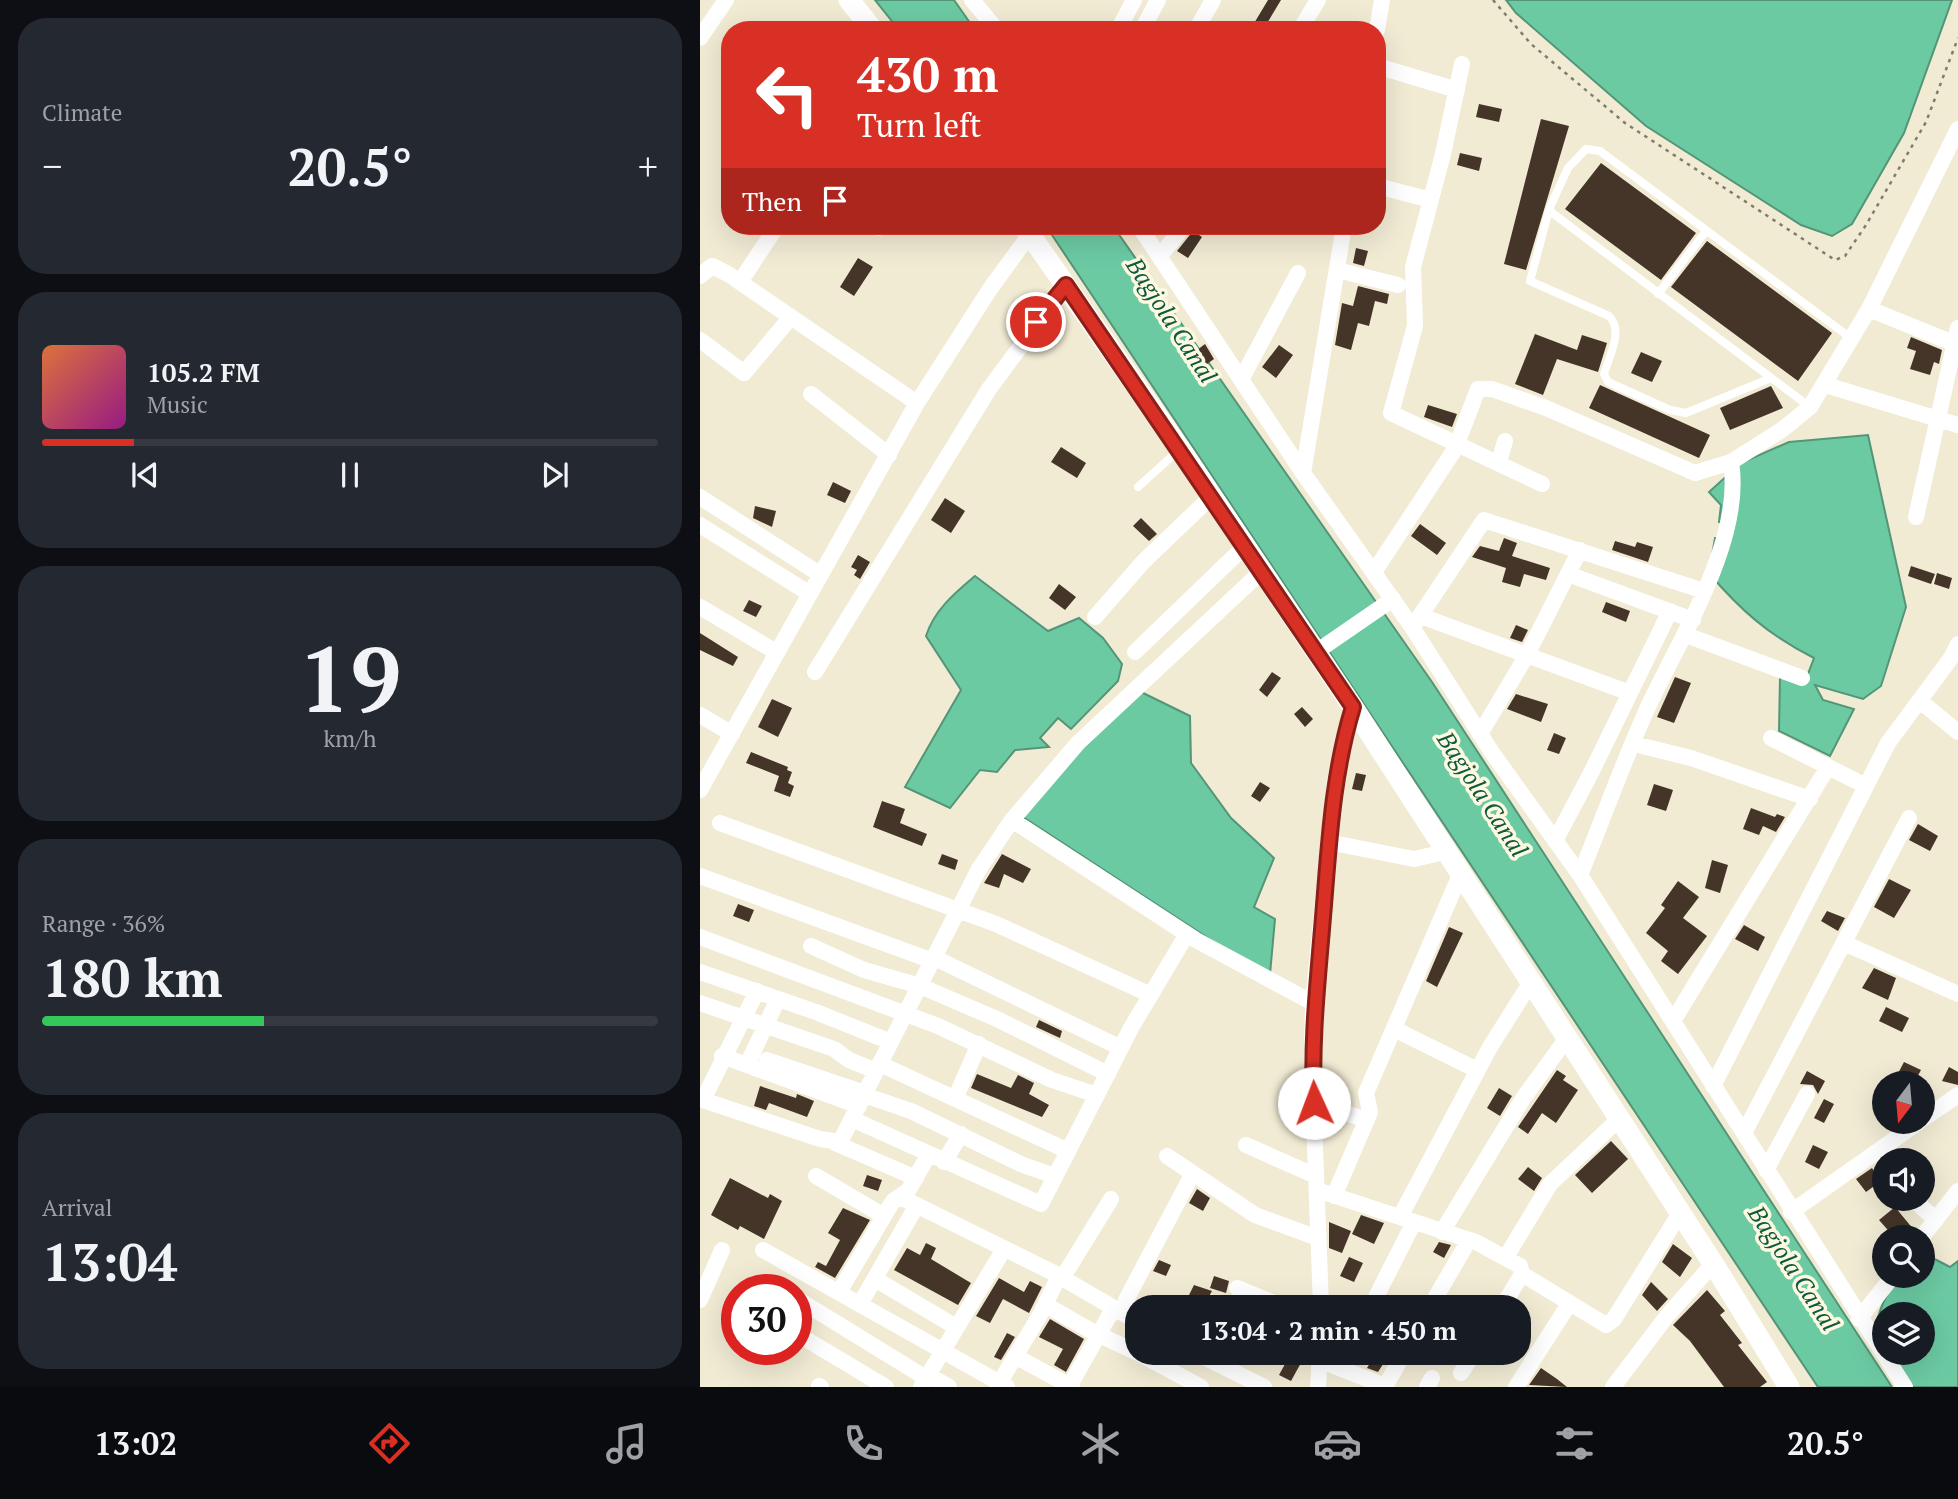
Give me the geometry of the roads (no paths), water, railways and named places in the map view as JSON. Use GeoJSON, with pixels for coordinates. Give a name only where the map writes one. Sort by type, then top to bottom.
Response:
{"type":"FeatureCollection","features":[{"type":"Feature","properties":{"kind":"street"},"geometry":{"type":"LineString","coordinates":[[700,38],[726,0]]}},
{"type":"Feature","properties":{"kind":"street"},"geometry":{"type":"LineString","coordinates":[[849,0],[866,21]]}},
{"type":"Feature","properties":{"kind":"street"},"geometry":{"type":"LineString","coordinates":[[972,0],[989,21]]}},
{"type":"Feature","properties":{"kind":"street"},"geometry":{"type":"LineString","coordinates":[[1123,21],[1134,0]]}},
{"type":"Feature","properties":{"kind":"street"},"geometry":{"type":"LineString","coordinates":[[1147,21],[1158,0]]}},
{"type":"Feature","properties":{"kind":"street"},"geometry":{"type":"LineString","coordinates":[[1200,21],[1213,0]]}},
{"type":"Feature","properties":{"kind":"street"},"geometry":{"type":"LineString","coordinates":[[1305,21],[1318,0]]}},
{"type":"Feature","properties":{"kind":"street"},"geometry":{"type":"LineString","coordinates":[[1378,21],[1382,0]]}},
{"type":"Feature","properties":{"kind":"street"},"geometry":{"type":"LineString","coordinates":[[1462,64],[1413,267],[1415,326],[1391,413],[1542,484]]}},
{"type":"Feature","properties":{"kind":"street"},"geometry":{"type":"LineString","coordinates":[[1386,69],[1457,90]]}},
{"type":"Feature","properties":{"kind":"street"},"geometry":{"type":"LineString","coordinates":[[1374,572],[1458,444],[1474,396],[1484,387],[1572,419],[1688,472],[1706,471],[1731,462],[1783,429],[1810,407],[1826,385],[1869,309],[1958,129]]}},
{"type":"Feature","properties":{"kind":"street"},"geometry":{"type":"LineString","coordinates":[[1386,188],[1431,200]]}},
{"type":"Feature","properties":{"kind":"street"},"geometry":{"type":"LineString","coordinates":[[740,282],[771,235]]}},
{"type":"Feature","properties":{"kind":"street"},"geometry":{"type":"LineString","coordinates":[[700,790],[917,403],[1024,235]]}},
{"type":"Feature","properties":{"kind":"street"},"geometry":{"type":"LineString","coordinates":[[1031,235],[1262,571],[1324,646],[1353,707],[1713,1264],[1789,1387]]}},
{"type":"Feature","properties":{"kind":"street"},"geometry":{"type":"LineString","coordinates":[[1145,235],[1303,473],[1393,599],[1416,622],[1480,734],[1580,875],[1791,1212],[1905,1387]]}},
{"type":"Feature","properties":{"kind":"street"},"geometry":{"type":"LineString","coordinates":[[1160,256],[1177,235]]}},
{"type":"Feature","properties":{"kind":"street"},"geometry":{"type":"LineString","coordinates":[[1303,473],[1343,235]]}},
{"type":"Feature","properties":{"kind":"street"},"geometry":{"type":"LineString","coordinates":[[700,275],[712,266],[740,282],[917,403]]}},
{"type":"Feature","properties":{"kind":"street"},"geometry":{"type":"LineString","coordinates":[[1337,270],[1398,285]]}},
{"type":"Feature","properties":{"kind":"street"},"geometry":{"type":"LineString","coordinates":[[1242,378],[1298,273]]}},
{"type":"Feature","properties":{"kind":"street"},"geometry":{"type":"LineString","coordinates":[[815,672],[989,389],[1066,285]]}},
{"type":"Feature","properties":{"kind":"street"},"geometry":{"type":"LineString","coordinates":[[1869,309],[1957,339],[1936,418],[1916,517]]}},
{"type":"Feature","properties":{"kind":"street"},"geometry":{"type":"LineString","coordinates":[[700,340],[744,373],[791,317]]}},
{"type":"Feature","properties":{"kind":"street"},"geometry":{"type":"LineString","coordinates":[[1826,385],[1958,425]]}},
{"type":"Feature","properties":{"kind":"street"},"geometry":{"type":"LineString","coordinates":[[811,394],[889,454]]}},
{"type":"Feature","properties":{"kind":"street"},"geometry":{"type":"LineString","coordinates":[[1499,463],[1505,441]]}},
{"type":"Feature","properties":{"kind":"street"},"geometry":{"type":"LineString","coordinates":[[1580,875],[1649,706],[1686,635],[1704,592],[1734,498],[1731,462]]}},
{"type":"Feature","properties":{"kind":"street"},"geometry":{"type":"LineString","coordinates":[[1095,617],[1144,561],[1212,496]]}},
{"type":"Feature","properties":{"kind":"street"},"geometry":{"type":"LineString","coordinates":[[700,497],[821,575]]}},
{"type":"Feature","properties":{"kind":"street"},"geometry":{"type":"LineString","coordinates":[[1416,622],[1484,520],[1704,592]]}},
{"type":"Feature","properties":{"kind":"street"},"geometry":{"type":"LineString","coordinates":[[700,525],[810,593]]}},
{"type":"Feature","properties":{"kind":"street"},"geometry":{"type":"LineString","coordinates":[[1135,652],[1245,546]]}},
{"type":"Feature","properties":{"kind":"street"},"geometry":{"type":"LineString","coordinates":[[1480,734],[1527,654],[1580,550]]}},
{"type":"Feature","properties":{"kind":"street"},"geometry":{"type":"LineString","coordinates":[[835,1143],[841,1142],[986,856],[1012,820],[1078,743],[1262,571]]}},
{"type":"Feature","properties":{"kind":"street"},"geometry":{"type":"LineString","coordinates":[[1568,574],[1693,620]]}},
{"type":"Feature","properties":{"kind":"street"},"geometry":{"type":"LineString","coordinates":[[1324,646],[1393,599]]}},
{"type":"Feature","properties":{"kind":"street"},"geometry":{"type":"LineString","coordinates":[[700,607],[776,652]]}},
{"type":"Feature","properties":{"kind":"street"},"geometry":{"type":"LineString","coordinates":[[1555,841],[1670,611]]}},
{"type":"Feature","properties":{"kind":"street"},"geometry":{"type":"LineString","coordinates":[[1416,622],[1527,654],[1630,693]]}},
{"type":"Feature","properties":{"kind":"street"},"geometry":{"type":"LineString","coordinates":[[1686,635],[1802,677]]}},
{"type":"Feature","properties":{"kind":"street"},"geometry":{"type":"LineString","coordinates":[[1713,1086],[1892,737],[1958,644]]}},
{"type":"Feature","properties":{"kind":"street"},"geometry":{"type":"LineString","coordinates":[[1920,701],[1958,732]]}},
{"type":"Feature","properties":{"kind":"street"},"geometry":{"type":"LineString","coordinates":[[1320,1295],[1313,1003],[1335,780],[1353,707]]}},
{"type":"Feature","properties":{"kind":"street"},"geometry":{"type":"LineString","coordinates":[[700,715],[732,734]]}},
{"type":"Feature","properties":{"kind":"street"},"geometry":{"type":"LineString","coordinates":[[1771,738],[1866,786]]}},
{"type":"Feature","properties":{"kind":"street"},"geometry":{"type":"LineString","coordinates":[[1633,744],[1691,758],[1810,799]]}},
{"type":"Feature","properties":{"kind":"street"},"geometry":{"type":"LineString","coordinates":[[1673,1021],[1829,767]]}},
{"type":"Feature","properties":{"kind":"street"},"geometry":{"type":"LineString","coordinates":[[1744,1133],[1909,818]]}},
{"type":"Feature","properties":{"kind":"street"},"geometry":{"type":"LineString","coordinates":[[1012,820],[1187,934],[1313,1003]]}},
{"type":"Feature","properties":{"kind":"street"},"geometry":{"type":"LineString","coordinates":[[720,823],[996,924],[1151,995]]}},
{"type":"Feature","properties":{"kind":"street"},"geometry":{"type":"LineString","coordinates":[[1328,842],[1414,859],[1445,852]]}},
{"type":"Feature","properties":{"kind":"street"},"geometry":{"type":"LineString","coordinates":[[1334,1196],[1371,1108],[1366,1093],[1460,875]]}},
{"type":"Feature","properties":{"kind":"street"},"geometry":{"type":"LineString","coordinates":[[700,876],[934,960],[1121,1048]]}},
{"type":"Feature","properties":{"kind":"street"},"geometry":{"type":"LineString","coordinates":[[767,1060],[860,1103],[944,1162],[1041,1204],[1121,1048],[1187,934]]}},
{"type":"Feature","properties":{"kind":"street"},"geometry":{"type":"LineString","coordinates":[[700,937],[906,1014],[979,1044],[1052,1080],[1097,1095]]}},
{"type":"Feature","properties":{"kind":"street"},"geometry":{"type":"LineString","coordinates":[[1844,943],[1958,994]]}},
{"type":"Feature","properties":{"kind":"street"},"geometry":{"type":"LineString","coordinates":[[811,946],[864,970],[920,986],[997,1019],[1108,1074]]}},
{"type":"Feature","properties":{"kind":"street"},"geometry":{"type":"LineString","coordinates":[[700,972],[891,1042]]}},
{"type":"Feature","properties":{"kind":"street"},"geometry":{"type":"LineString","coordinates":[[1377,1295],[1407,1220],[1477,1070],[1531,982]]}},
{"type":"Feature","properties":{"kind":"street"},"geometry":{"type":"LineString","coordinates":[[757,991],[701,1100],[835,1143],[916,1178]]}},
{"type":"Feature","properties":{"kind":"street"},"geometry":{"type":"LineString","coordinates":[[747,1065],[778,999]]}},
{"type":"Feature","properties":{"kind":"street"},"geometry":{"type":"LineString","coordinates":[[700,1003],[834,1048],[849,1060],[878,1068],[955,1099],[1068,1151]]}},
{"type":"Feature","properties":{"kind":"street"},"geometry":{"type":"LineString","coordinates":[[1394,1029],[1477,1070]]}},
{"type":"Feature","properties":{"kind":"street"},"geometry":{"type":"LineString","coordinates":[[1443,1231],[1524,1097],[1567,1038]]}},
{"type":"Feature","properties":{"kind":"street"},"geometry":{"type":"LineString","coordinates":[[955,1099],[979,1044]]}},
{"type":"Feature","properties":{"kind":"street"},"geometry":{"type":"LineString","coordinates":[[700,1064],[747,1065],[860,1103],[911,1111],[1023,1165],[1055,1175]]}},
{"type":"Feature","properties":{"kind":"street"},"geometry":{"type":"LineString","coordinates":[[1766,1170],[1807,1094]]}},
{"type":"Feature","properties":{"kind":"street"},"geometry":{"type":"LineString","coordinates":[[1936,1110],[1958,1095]]}},
{"type":"Feature","properties":{"kind":"street"},"geometry":{"type":"LineString","coordinates":[[1314,1103],[1367,1120]]}},
{"type":"Feature","properties":{"kind":"street"},"geometry":{"type":"LineString","coordinates":[[1506,1257],[1550,1184],[1619,1119]]}},
{"type":"Feature","properties":{"kind":"street"},"geometry":{"type":"LineString","coordinates":[[944,1162],[961,1134]]}},
{"type":"Feature","properties":{"kind":"street"},"geometry":{"type":"LineString","coordinates":[[1791,1212],[1902,1134]]}},
{"type":"Feature","properties":{"kind":"street"},"geometry":{"type":"LineString","coordinates":[[1245,1145],[1316,1183],[1334,1196],[1469,1240],[1506,1257],[1520,1265],[1522,1274],[1509,1295]]}},
{"type":"Feature","properties":{"kind":"street"},"geometry":{"type":"LineString","coordinates":[[839,1292],[884,1216],[908,1191],[929,1154]]}},
{"type":"Feature","properties":{"kind":"street"},"geometry":{"type":"LineString","coordinates":[[1167,1157],[1255,1215],[1318,1238]]}},
{"type":"Feature","properties":{"kind":"street"},"geometry":{"type":"LineString","coordinates":[[1015,1356],[1071,1387],[1099,1335],[1121,1305],[1193,1173]]}},
{"type":"Feature","properties":{"kind":"street"},"geometry":{"type":"LineString","coordinates":[[816,1176],[884,1216]]}},
{"type":"Feature","properties":{"kind":"street"},"geometry":{"type":"LineString","coordinates":[[1932,1225],[1958,1191]]}},
{"type":"Feature","properties":{"kind":"street"},"geometry":{"type":"LineString","coordinates":[[900,1197],[1125,1309]]}},
{"type":"Feature","properties":{"kind":"street"},"geometry":{"type":"LineString","coordinates":[[763,1250],[1001,1386],[1015,1356],[1111,1199]]}},
{"type":"Feature","properties":{"kind":"street"},"geometry":{"type":"LineString","coordinates":[[860,1304],[917,1205]]}},
{"type":"Feature","properties":{"kind":"street"},"geometry":{"type":"LineString","coordinates":[[1926,1211],[1936,1220]]}},
{"type":"Feature","properties":{"kind":"street"},"geometry":{"type":"LineString","coordinates":[[1522,1274],[1602,1325],[1610,1324],[1680,1213]]}},
{"type":"Feature","properties":{"kind":"street"},"geometry":{"type":"LineString","coordinates":[[1437,1295],[1469,1240]]}},
{"type":"Feature","properties":{"kind":"street"},"geometry":{"type":"LineString","coordinates":[[925,1380],[1004,1249]]}},
{"type":"Feature","properties":{"kind":"street"},"geometry":{"type":"LineString","coordinates":[[700,1300],[722,1250]]}},
{"type":"Feature","properties":{"kind":"street"},"geometry":{"type":"LineString","coordinates":[[1613,1387],[1667,1316],[1713,1264]]}},
{"type":"Feature","properties":{"kind":"street"},"geometry":{"type":"LineString","coordinates":[[875,1279],[956,1327]]}},
{"type":"Feature","properties":{"kind":"street"},"geometry":{"type":"LineString","coordinates":[[1237,1288],[1254,1295]]}},
{"type":"Feature","properties":{"kind":"street"},"geometry":{"type":"LineString","coordinates":[[1859,1319],[1884,1288]]}},
{"type":"Feature","properties":{"kind":"street"},"geometry":{"type":"LineString","coordinates":[[1516,1387],[1569,1304]]}},
{"type":"Feature","properties":{"kind":"street"},"geometry":{"type":"LineString","coordinates":[[1046,1305],[1125,1347]]}},
{"type":"Feature","properties":{"kind":"street"},"geometry":{"type":"LineString","coordinates":[[812,1308],[925,1380],[949,1387]]}},
{"type":"Feature","properties":{"kind":"street"},"geometry":{"type":"LineString","coordinates":[[812,1344],[886,1387]]}},
{"type":"Feature","properties":{"kind":"street"},"geometry":{"type":"LineString","coordinates":[[1160,1365],[1201,1387]]}},
{"type":"Feature","properties":{"kind":"street"},"geometry":{"type":"LineString","coordinates":[[1220,1365],[1264,1387]]}},
{"type":"Feature","properties":{"kind":"street"},"geometry":{"type":"LineString","coordinates":[[1318,1387],[1319,1365]]}},
{"type":"Feature","properties":{"kind":"street"},"geometry":{"type":"LineString","coordinates":[[1337,1365],[1385,1387],[1397,1365]]}},
{"type":"Feature","properties":{"kind":"street"},"geometry":{"type":"LineString","coordinates":[[1461,1373],[1466,1365]]}},
{"type":"Feature","properties":{"kind":"lane"},"geometry":{"type":"LineString","coordinates":[[1771,378],[1686,413],[1670,410],[1608,382],[1604,374],[1616,333],[1614,322],[1530,281],[1549,210],[1570,165],[1586,149],[1595,149],[1852,339]]}},
{"type":"Feature","properties":{"kind":"lane"},"geometry":{"type":"LineString","coordinates":[[1549,210],[1810,407]]}},
{"type":"Feature","properties":{"kind":"lane"},"geometry":{"type":"LineString","coordinates":[[1658,294],[1706,231]]}},
{"type":"Feature","properties":{"kind":"lane"},"geometry":{"type":"LineString","coordinates":[[1138,487],[1180,449]]}},
{"type":"Feature","properties":{"kind":"water"},"geometry":{"type":"Polygon","coordinates":[[[875,0],[954,0],[969,21],[892,21],[875,0]]]}},
{"type":"Feature","properties":{"kind":"water"},"geometry":{"type":"Polygon","coordinates":[[[1506,0],[1952,0],[1904,133],[1852,224],[1832,236],[1801,225],[1646,126],[1516,13],[1506,0]]]}},
{"type":"Feature","properties":{"kind":"water","name":"Bagjola Canal"},"geometry":{"type":"Polygon","coordinates":[[[1052,235],[1119,235],[1432,682],[1872,1356],[1872,1365],[1878,1365],[1892,1387],[1818,1387],[1052,235]]]}},
{"type":"Feature","properties":{"kind":"water"},"geometry":{"type":"Polygon","coordinates":[[[1868,435],[1906,607],[1881,686],[1863,699],[1815,685],[1823,700],[1854,709],[1830,756],[1779,731],[1780,677],[1806,679],[1814,658],[1783,641],[1757,621],[1732,599],[1709,573],[1715,538],[1728,539],[1731,525],[1719,522],[1721,505],[1709,492],[1741,463],[1789,442],[1868,435]]]}},
{"type":"Feature","properties":{"kind":"water"},"geometry":{"type":"Polygon","coordinates":[[[975,576],[1048,631],[1079,618],[1103,638],[1122,664],[1118,681],[1071,729],[1058,718],[1040,738],[1049,747],[1015,750],[997,772],[980,770],[950,808],[905,787],[961,690],[926,636],[940,610],[975,576]]]}},
{"type":"Feature","properties":{"kind":"water"},"geometry":{"type":"Polygon","coordinates":[[[1137,690],[1190,716],[1191,763],[1231,818],[1274,858],[1254,907],[1275,919],[1270,974],[1211,940],[1020,815],[1137,690]]]}},
{"type":"Feature","properties":{"kind":"water"},"geometry":{"type":"Polygon","coordinates":[[[1935,1259],[1950,1267],[1958,1261],[1958,1387],[1910,1387],[1894,1365],[1935,1365],[1935,1302],[1885,1302],[1891,1288],[1935,1288],[1935,1259]]]}}]}
